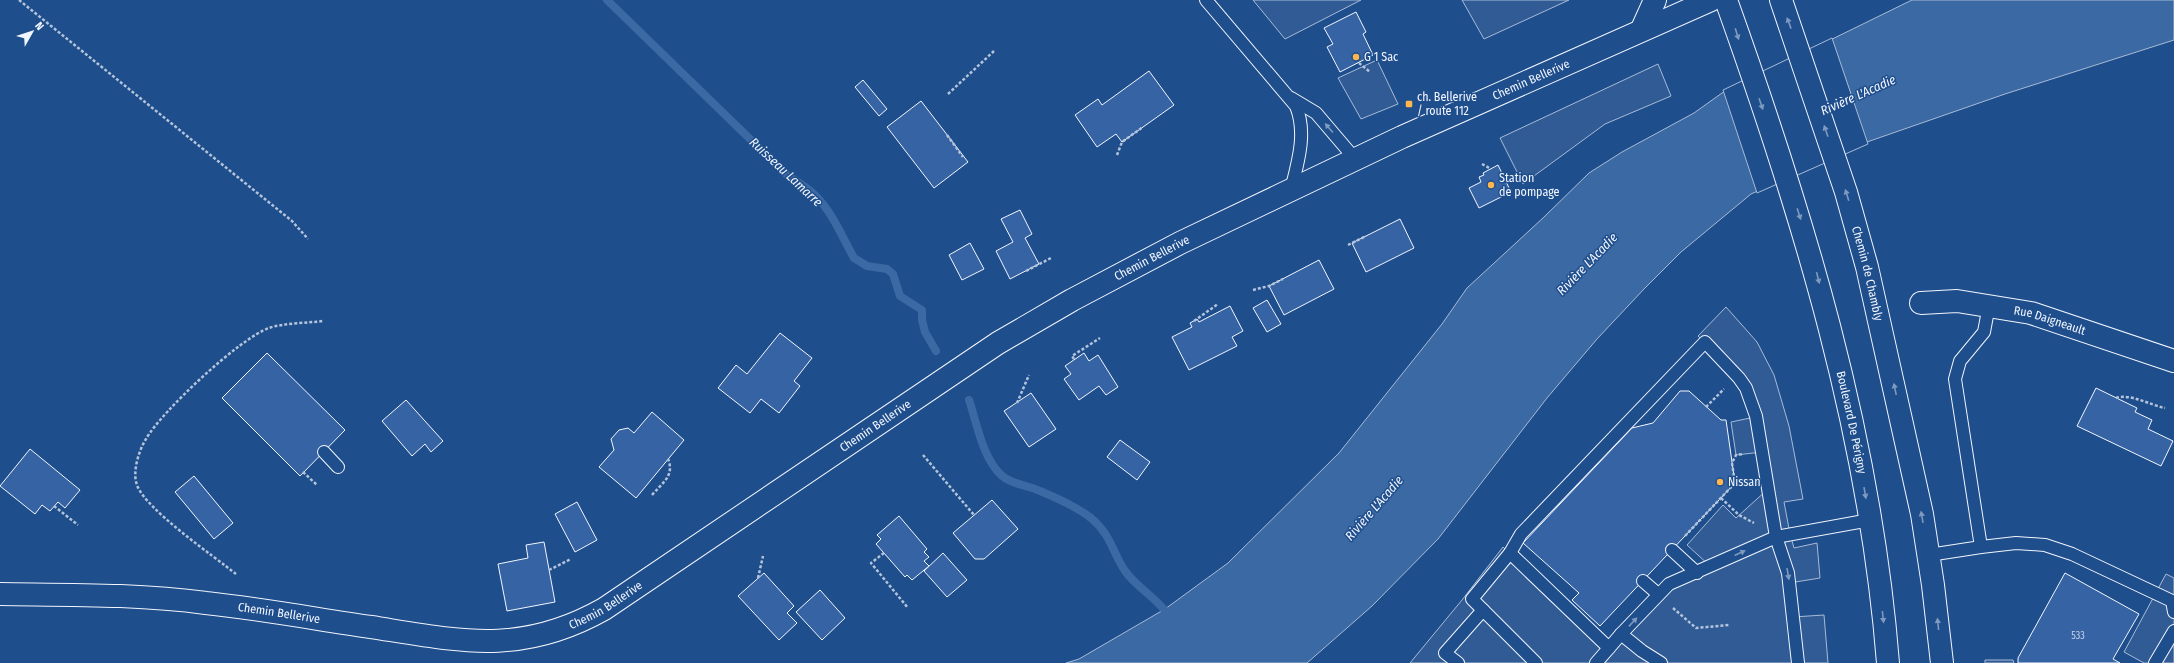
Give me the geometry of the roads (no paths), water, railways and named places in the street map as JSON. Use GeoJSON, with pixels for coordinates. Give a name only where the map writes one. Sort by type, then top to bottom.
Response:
{"type":"FeatureCollection","features":[{"type":"Feature","properties":{"kind":"street"},"geometry":{"type":"LineString","coordinates":[[1642,29],[1655,0]]}},
{"type":"Feature","properties":{"kind":"street","name":"Chemin Bellerive"},"geometry":{"type":"LineString","coordinates":[[0,594],[112,596],[187,600],[462,641],[518,640],[562,630],[599,612],[650,579],[882,420],[1036,320],[1180,243],[1291,190],[1471,105],[1711,0]]}},
{"type":"Feature","properties":{"kind":"street","name":"Boulevard De Périgny"},"geometry":{"type":"LineString","coordinates":[[1726,0],[1790,187],[1813,261],[1835,345],[1853,425],[1870,520],[1879,578],[1888,663]]}},
{"type":"Feature","properties":{"kind":"street","name":"Chemin de Chambly"},"geometry":{"type":"LineString","coordinates":[[1781,0],[1856,223],[1910,453],[1929,555]]}},
{"type":"Feature","properties":{"kind":"street","name":"Rue Daigneault"},"geometry":{"type":"LineString","coordinates":[[1921,303],[1957,301],[1989,305],[2030,313],[2173,356]]}},
{"type":"Feature","properties":{"kind":"street"},"geometry":{"type":"LineString","coordinates":[[1929,555],[1942,663]]}},
{"type":"Feature","properties":{"kind":"lane"},"geometry":{"type":"LineString","coordinates":[[1206,0],[1290,97],[1299,114],[1301,133],[1298,164],[1291,190]]}},
{"type":"Feature","properties":{"kind":"lane"},"geometry":{"type":"LineString","coordinates":[[1290,97],[1316,113],[1356,160]]}},
{"type":"Feature","properties":{"kind":"lane"},"geometry":{"type":"LineString","coordinates":[[1981,548],[1955,379],[1960,360],[1984,332],[1989,305]]}},
{"type":"Feature","properties":{"kind":"lane"},"geometry":{"type":"LineString","coordinates":[[1536,663],[1472,599],[1510,553],[1521,534],[1587,463],[1705,342],[1731,367],[1746,388],[1752,403],[1776,536],[1788,573],[1798,663]]}},
{"type":"Feature","properties":{"kind":"lane"},"geometry":{"type":"LineString","coordinates":[[324,452],[338,467]]}},
{"type":"Feature","properties":{"kind":"lane"},"geometry":{"type":"LineString","coordinates":[[1596,663],[1658,594],[1670,584],[1776,536],[1870,520]]}},
{"type":"Feature","properties":{"kind":"lane"},"geometry":{"type":"LineString","coordinates":[[1929,555],[2028,543],[2056,548],[2172,601],[2174,612]]}},
{"type":"Feature","properties":{"kind":"lane"},"geometry":{"type":"LineString","coordinates":[[1672,550],[1696,573]]}},
{"type":"Feature","properties":{"kind":"lane"},"geometry":{"type":"LineString","coordinates":[[1510,553],[1609,648]]}},
{"type":"Feature","properties":{"kind":"lane"},"geometry":{"type":"LineString","coordinates":[[1643,581],[1658,594]]}},
{"type":"Feature","properties":{"kind":"lane"},"geometry":{"type":"LineString","coordinates":[[1458,663],[1445,653],[1483,610]]}},
{"type":"Feature","properties":{"kind":"lane"},"geometry":{"type":"LineString","coordinates":[[2156,663],[2174,631]]}},
{"type":"Feature","properties":{"kind":"lane"},"geometry":{"type":"LineString","coordinates":[[1621,634],[1642,651],[1662,663]]}},
{"type":"Feature","properties":{"kind":"water","name":"Rivière L'Acadie"},"geometry":{"type":"Polygon","coordinates":[[[1912,0],[2174,0],[2174,40],[2005,94],[1867,142],[1751,194],[1681,252],[1644,289],[1597,339],[1547,398],[1438,539],[1372,606],[1307,663],[1066,663],[1079,659],[1165,609],[1228,563],[1339,453],[1442,324],[1467,288],[1589,173],[1622,152],[1694,113],[1722,93],[1912,0]]]}},
{"type":"Feature","properties":{"kind":"waterway","name":"Ruisseau Lamarre"},"geometry":{"type":"LineString","coordinates":[[607,0],[788,176],[804,186],[823,204],[829,212],[854,258],[867,266],[887,269],[893,274],[900,296],[922,310],[922,320],[925,332],[936,351]]}},
{"type":"Feature","properties":{"kind":"waterway","name":"Ruisseau Lamarre"},"geometry":{"type":"LineString","coordinates":[[969,400],[981,439],[994,468],[1010,481],[1035,489],[1060,500],[1080,510],[1091,518],[1099,525],[1109,540],[1129,576],[1161,606],[1170,617]]}},
{"type":"Feature","properties":{"kind":"place","name":"G 1 Sac"},"geometry":{"type":"Point","coordinates":[1356,57]}},
{"type":"Feature","properties":{"kind":"place","name":"ch. Bellerive / route 112"},"geometry":{"type":"Point","coordinates":[1409,104]}},
{"type":"Feature","properties":{"kind":"place","name":"Station de pompage"},"geometry":{"type":"Point","coordinates":[1491,185]}},
{"type":"Feature","properties":{"kind":"place","name":"Nissan"},"geometry":{"type":"Point","coordinates":[1720,482]}}]}
